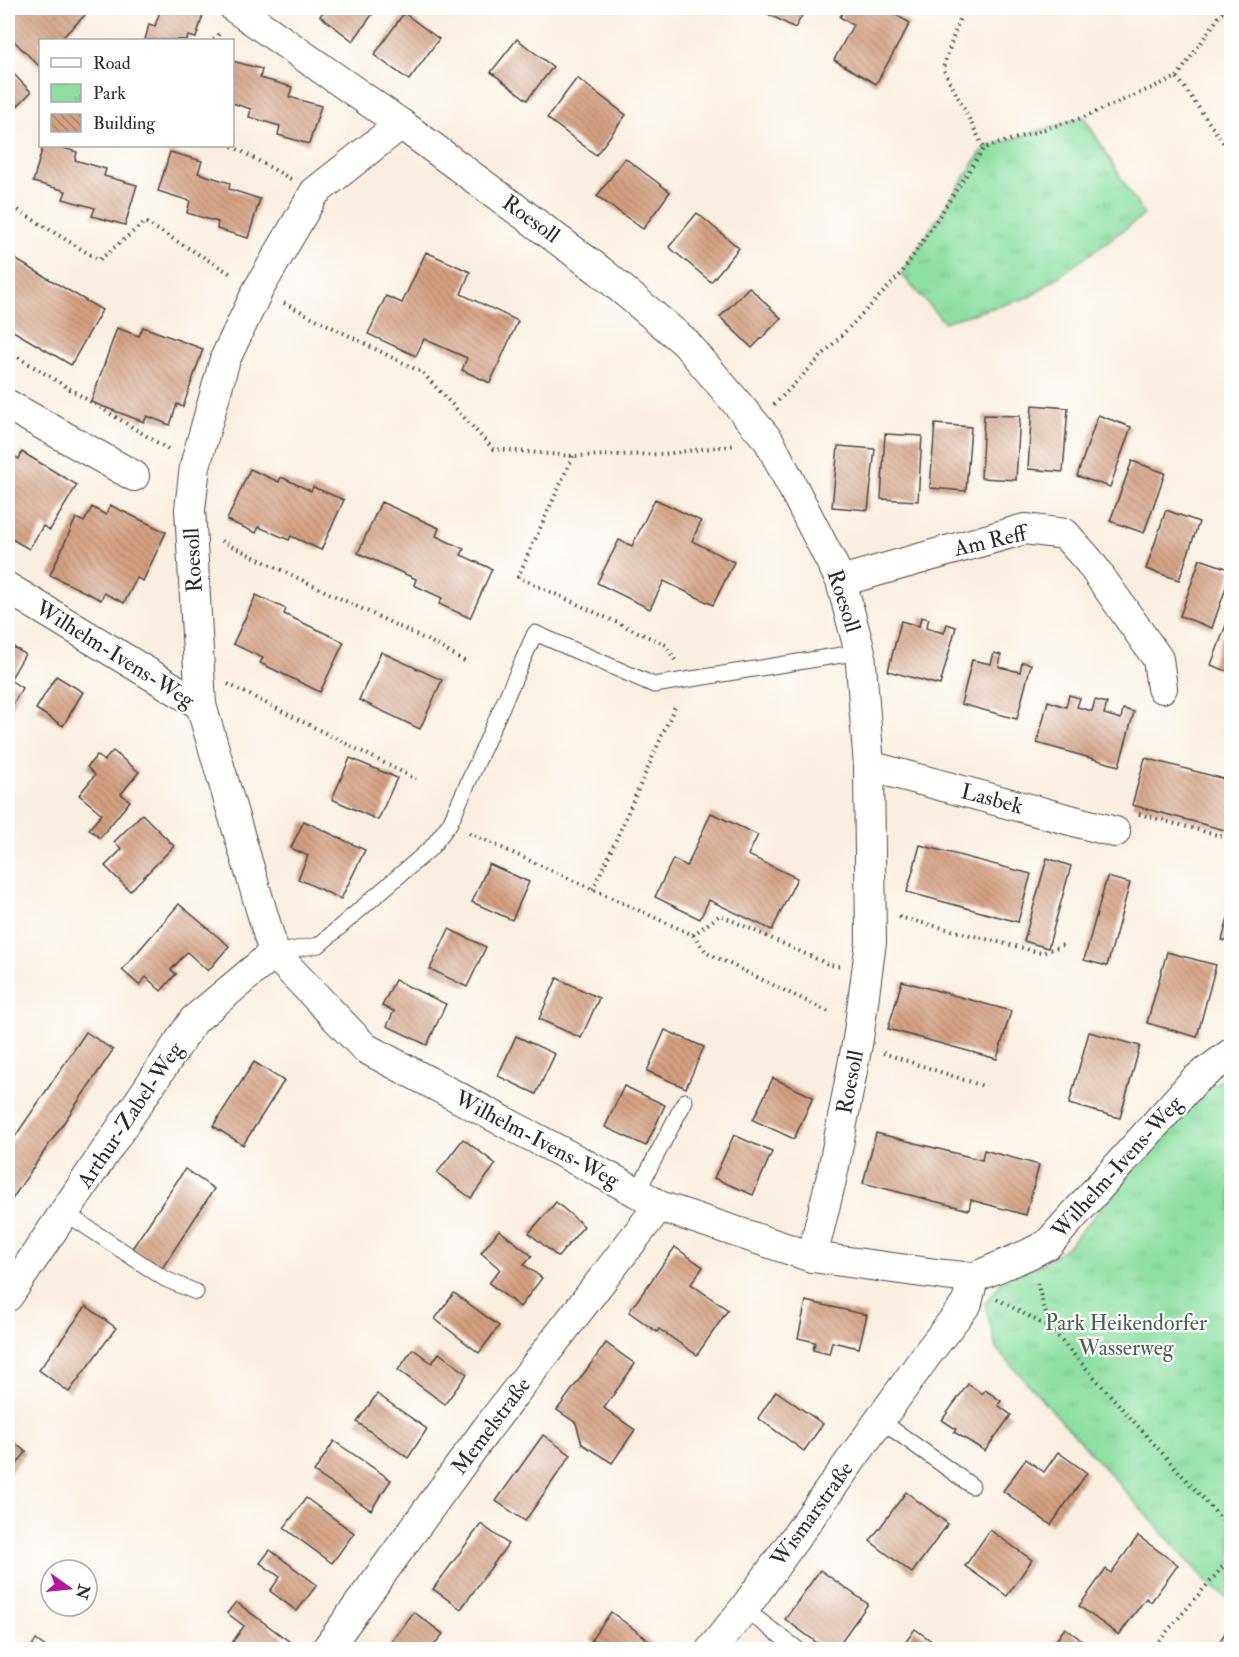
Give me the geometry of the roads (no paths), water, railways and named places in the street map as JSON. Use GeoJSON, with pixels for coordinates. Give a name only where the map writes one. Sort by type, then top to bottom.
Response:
{"type":"FeatureCollection","features":[{"type":"Feature","properties":{"kind":"street","name":"Roesoll"},"geometry":{"type":"LineString","coordinates":[[235,8],[401,124],[599,270],[676,335],[762,433],[841,581],[860,652],[869,766],[871,942],[858,1036],[832,1176],[812,1257]]}},
{"type":"Feature","properties":{"kind":"street","name":"Roesoll"},"geometry":{"type":"LineString","coordinates":[[201,705],[190,509],[195,466],[225,359],[258,290],[315,192],[401,124]]}},
{"type":"Feature","properties":{"kind":"street"},"geometry":{"type":"LineString","coordinates":[[8,405],[134,476]]}},
{"type":"Feature","properties":{"kind":"street","name":"Am Reff"},"geometry":{"type":"LineString","coordinates":[[841,581],[1026,528],[1065,534],[1089,561],[1158,659],[1162,688]]}},
{"type":"Feature","properties":{"kind":"street","name":"Wilhelm-Ivens-Weg"},"geometry":{"type":"LineString","coordinates":[[8,588],[201,705],[274,953],[365,1048],[648,1199],[812,1257],[973,1278],[1048,1244],[1195,1080],[1232,1053]]}},
{"type":"Feature","properties":{"kind":"street","name":"Lasbek"},"geometry":{"type":"LineString","coordinates":[[869,766],[1115,832]]}},
{"type":"Feature","properties":{"kind":"street","name":"Arthur-Zabel-Weg"},"geometry":{"type":"LineString","coordinates":[[8,1296],[194,1020],[274,953]]}},
{"type":"Feature","properties":{"kind":"street","name":"Memelstraße"},"geometry":{"type":"LineString","coordinates":[[327,1650],[486,1430],[648,1199]]}},
{"type":"Feature","properties":{"kind":"street","name":"Wismarstraße"},"geometry":{"type":"LineString","coordinates":[[711,1650],[744,1609],[967,1303],[973,1278]]}},
{"type":"Feature","properties":{"kind":"lane"},"geometry":{"type":"LineString","coordinates":[[274,953],[319,945],[431,848],[450,824],[535,633],[654,685],[860,652]]}},
{"type":"Feature","properties":{"kind":"lane"},"geometry":{"type":"LineString","coordinates":[[648,1199],[685,1101]]}},
{"type":"Feature","properties":{"kind":"lane"},"geometry":{"type":"LineString","coordinates":[[64,1212],[165,1279],[196,1292]]}},
{"type":"Feature","properties":{"kind":"lane"},"geometry":{"type":"LineString","coordinates":[[880,1420],[972,1486]]}},
{"type":"Feature","properties":{"kind":"lane"},"geometry":{"type":"LineString","coordinates":[[744,1609],[800,1650]]}},
{"type":"Feature","properties":{"kind":"park label","name":"Park Heikendorfer Wasserweg"},"geometry":{"type":"Point","coordinates":[1126,1336]}}]}
